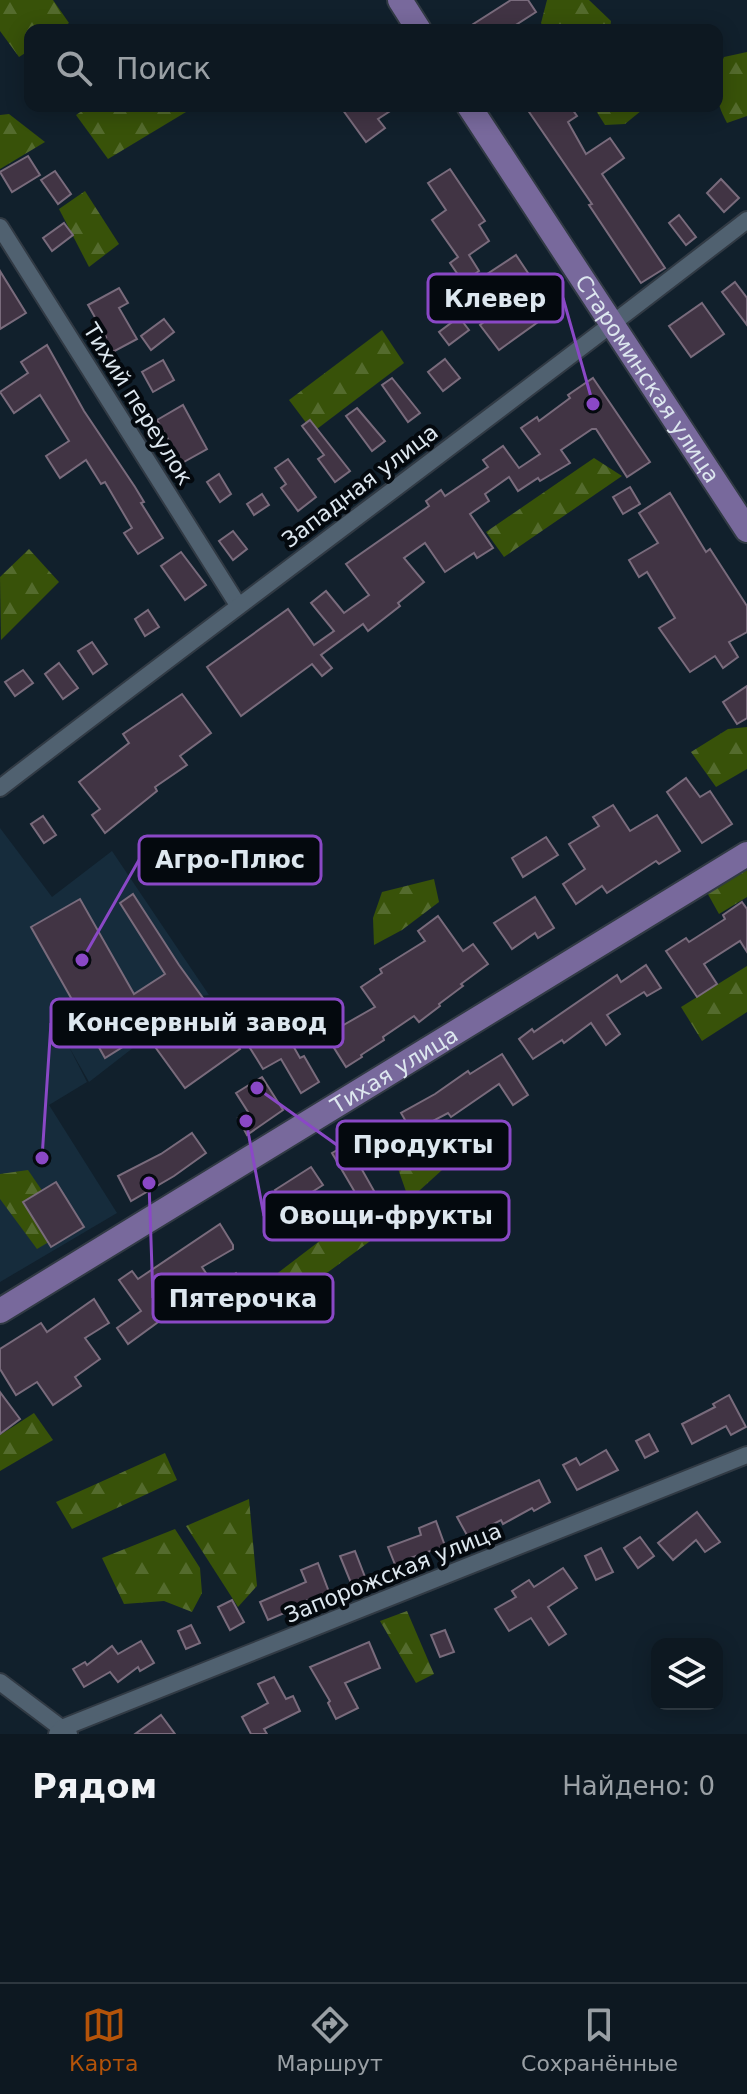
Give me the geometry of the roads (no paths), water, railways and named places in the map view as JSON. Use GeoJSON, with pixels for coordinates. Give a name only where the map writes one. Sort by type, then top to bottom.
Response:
{"type":"FeatureCollection","features":[{"type":"Feature","properties":{"kind":"main road"},"geometry":{"type":"LineString","coordinates":[[400,0],[415,24]]}},
{"type":"Feature","properties":{"kind":"main road","name":"Староминская улица"},"geometry":{"type":"LineString","coordinates":[[473,112],[747,530]]}},
{"type":"Feature","properties":{"kind":"main road","name":"Тихая улица"},"geometry":{"type":"LineString","coordinates":[[0,1311],[747,854]]}},
{"type":"Feature","properties":{"kind":"street","name":"Западная улица"},"geometry":{"type":"LineString","coordinates":[[0,788],[238,605],[612,326],[747,220]]}},
{"type":"Feature","properties":{"kind":"street","name":"Тихий переулок"},"geometry":{"type":"LineString","coordinates":[[0,227],[238,605]]}},
{"type":"Feature","properties":{"kind":"street","name":"Запорожская улица"},"geometry":{"type":"LineString","coordinates":[[63,1732],[747,1455]]}},
{"type":"Feature","properties":{"kind":"street"},"geometry":{"type":"LineString","coordinates":[[0,1682],[63,1732]]}},
{"type":"Feature","properties":{"kind":"place","name":"Клевер"},"geometry":{"type":"Point","coordinates":[593,404]}},
{"type":"Feature","properties":{"kind":"place","name":"Агро-Плюс"},"geometry":{"type":"Point","coordinates":[82,960]}},
{"type":"Feature","properties":{"kind":"place","name":"Продукты"},"geometry":{"type":"Point","coordinates":[257,1088]}},
{"type":"Feature","properties":{"kind":"place","name":"Овощи-фрукты"},"geometry":{"type":"Point","coordinates":[246,1121]}},
{"type":"Feature","properties":{"kind":"place","name":"Консервный завод"},"geometry":{"type":"Point","coordinates":[42,1158]}},
{"type":"Feature","properties":{"kind":"place","name":"Пятерочка"},"geometry":{"type":"Point","coordinates":[149,1183]}}]}
